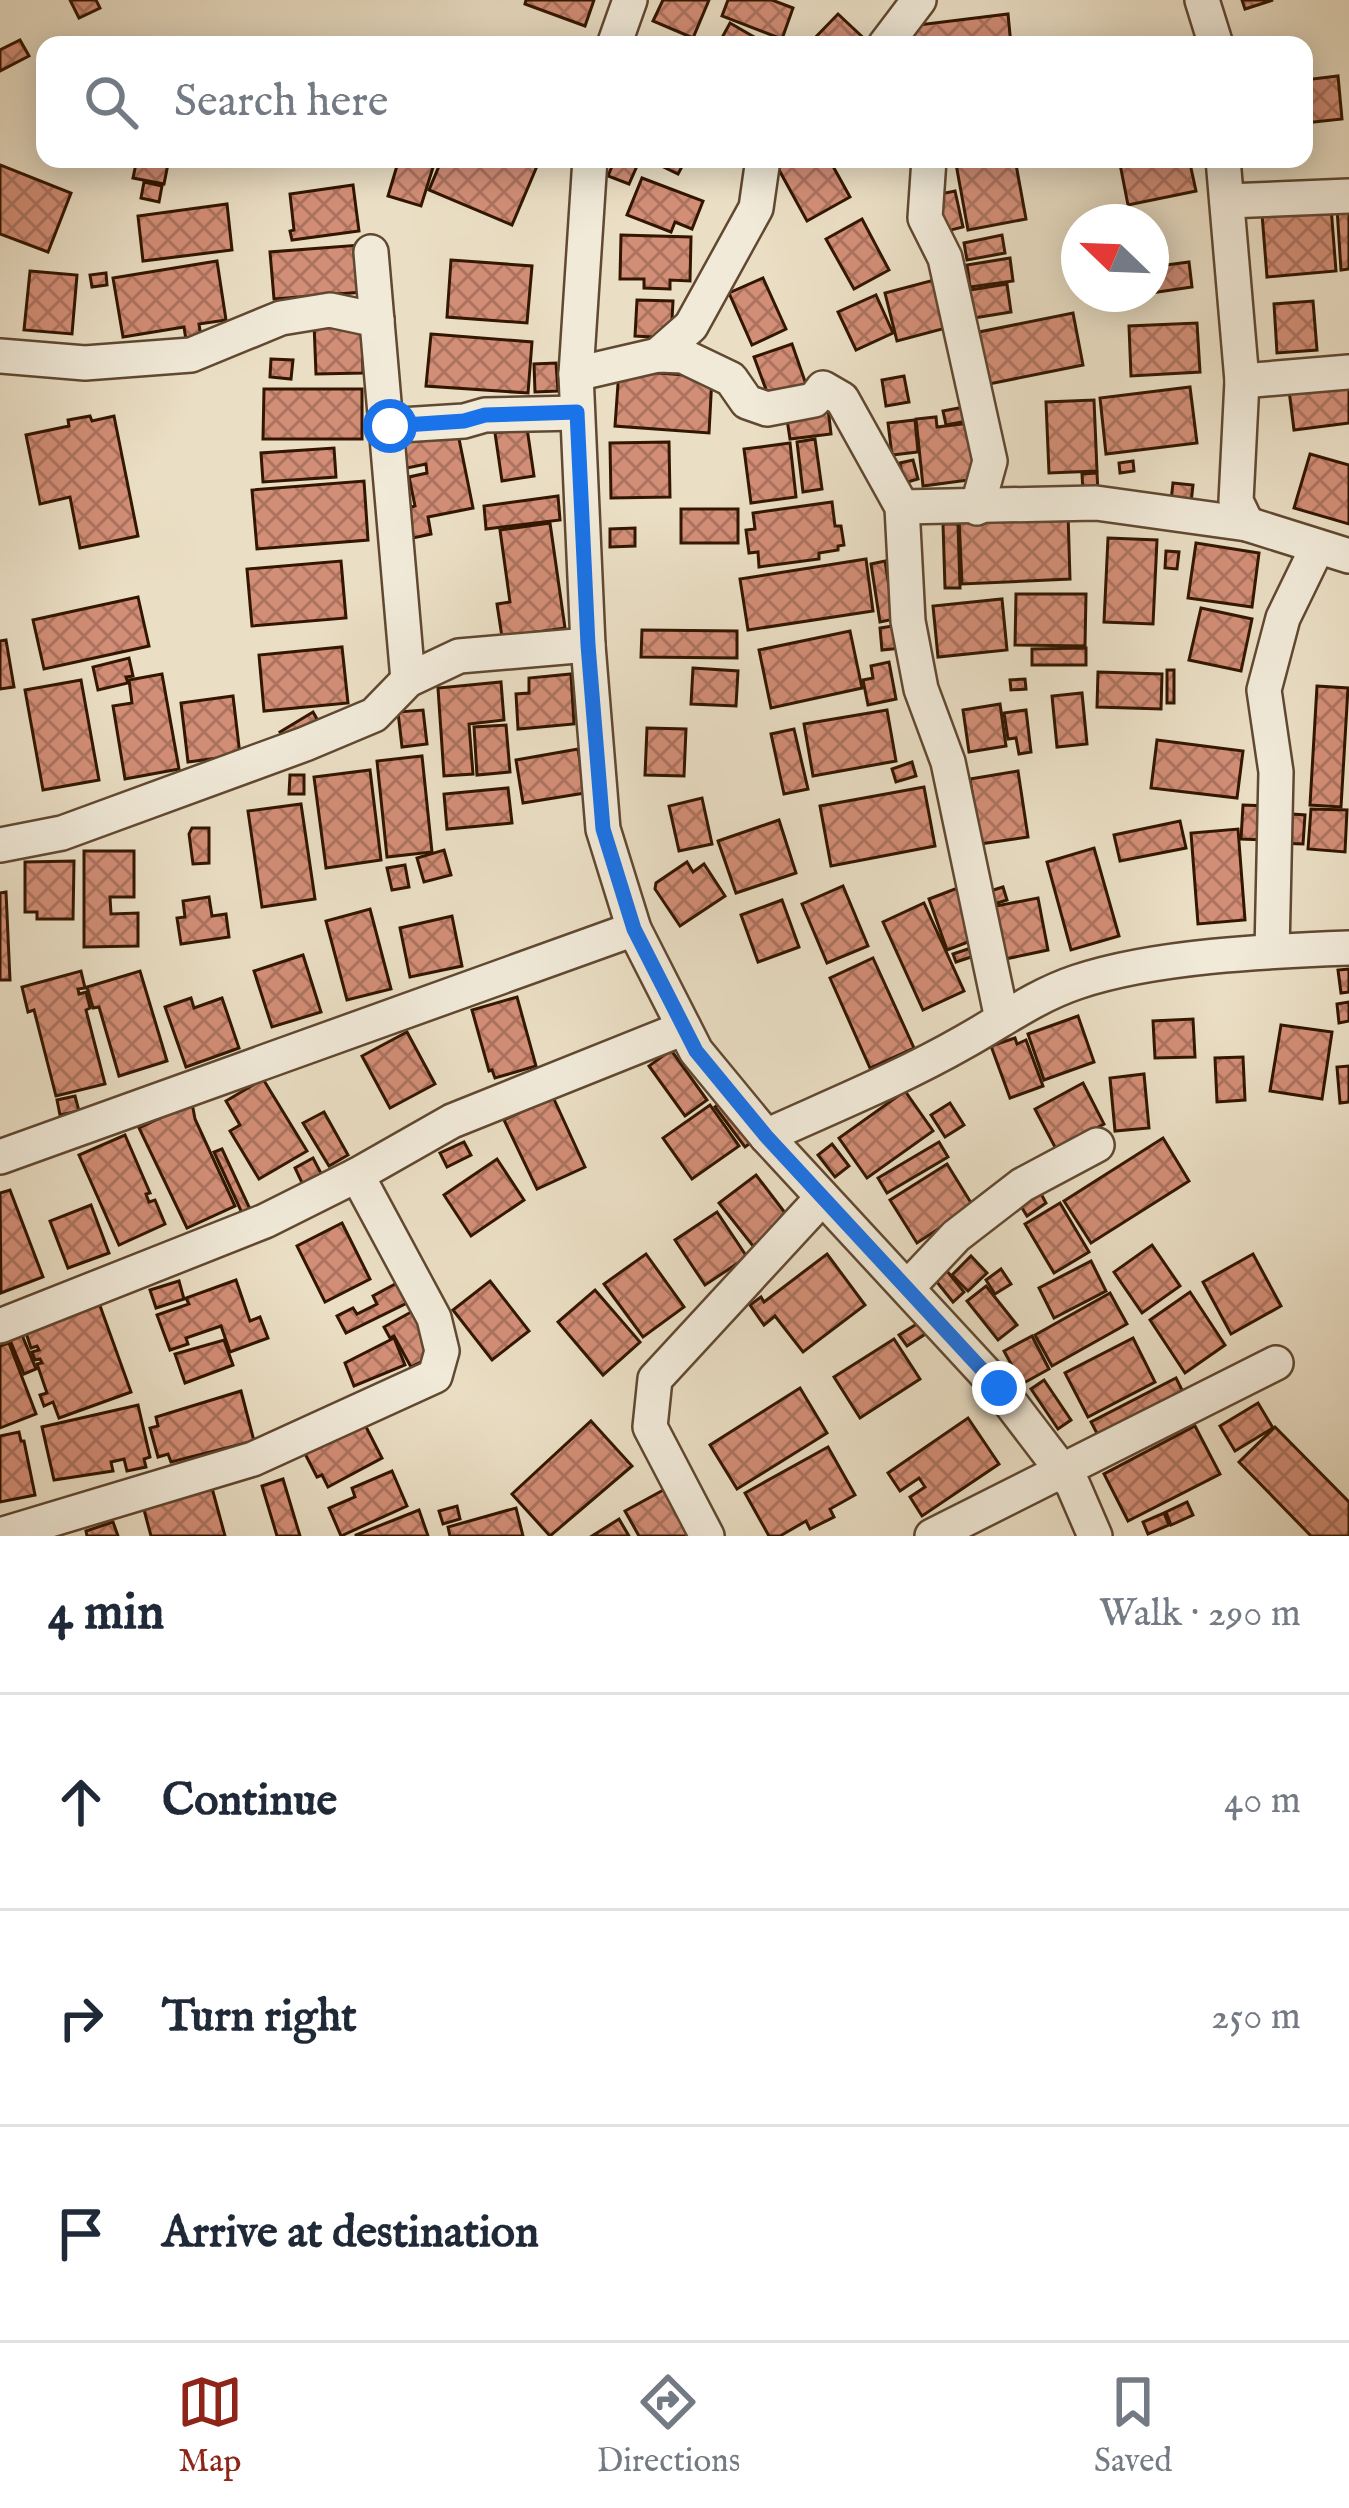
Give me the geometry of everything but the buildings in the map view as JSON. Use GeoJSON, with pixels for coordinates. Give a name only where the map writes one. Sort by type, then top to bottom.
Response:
{"type":"FeatureCollection","features":[{"type":"Feature","properties":{"kind":"street"},"geometry":{"type":"LineString","coordinates":[[617,36],[630,0]]}},
{"type":"Feature","properties":{"kind":"street"},"geometry":{"type":"LineString","coordinates":[[892,36],[919,0]]}},
{"type":"Feature","properties":{"kind":"street"},"geometry":{"type":"LineString","coordinates":[[1202,0],[1213,36]]}},
{"type":"Feature","properties":{"kind":"street"},"geometry":{"type":"LineString","coordinates":[[589,168],[576,374],[588,645],[603,829],[634,929],[696,1051],[766,1136],[999,1388],[1072,1485],[1095,1536]]}},
{"type":"Feature","properties":{"kind":"street"},"geometry":{"type":"LineString","coordinates":[[658,355],[691,326],[756,208],[756,168]]}},
{"type":"Feature","properties":{"kind":"street"},"geometry":{"type":"LineString","coordinates":[[930,168],[925,218],[944,258],[991,461],[976,508]]}},
{"type":"Feature","properties":{"kind":"street"},"geometry":{"type":"LineString","coordinates":[[1224,168],[1242,381],[1236,501],[1247,524]]}},
{"type":"Feature","properties":{"kind":"street"},"geometry":{"type":"LineString","coordinates":[[1227,201],[1349,196]]}},
{"type":"Feature","properties":{"kind":"street"},"geometry":{"type":"LineString","coordinates":[[371,252],[408,680]]}},
{"type":"Feature","properties":{"kind":"street"},"geometry":{"type":"LineString","coordinates":[[0,356],[85,363],[190,355],[281,319],[330,310],[377,320]]}},
{"type":"Feature","properties":{"kind":"street"},"geometry":{"type":"LineString","coordinates":[[576,374],[658,355],[683,356],[731,379],[747,402],[767,409],[814,400],[824,388],[842,399],[902,507],[908,621],[917,666],[948,762],[1002,1019]]}},
{"type":"Feature","properties":{"kind":"street"},"geometry":{"type":"LineString","coordinates":[[1242,381],[1349,372]]}},
{"type":"Feature","properties":{"kind":"street"},"geometry":{"type":"LineString","coordinates":[[386,426],[464,421],[485,415],[577,412]]}},
{"type":"Feature","properties":{"kind":"street"},"geometry":{"type":"LineString","coordinates":[[902,507],[1096,503],[1247,524],[1333,552],[1283,618],[1264,690],[1276,772],[1272,951]]}},
{"type":"Feature","properties":{"kind":"street"},"geometry":{"type":"LineString","coordinates":[[0,845],[62,833],[273,757],[374,715],[408,680],[459,656],[588,645]]}},
{"type":"Feature","properties":{"kind":"street"},"geometry":{"type":"LineString","coordinates":[[0,1156],[634,929]]}},
{"type":"Feature","properties":{"kind":"street"},"geometry":{"type":"LineString","coordinates":[[766,1136],[889,1080],[1030,1001],[1081,981],[1272,951],[1349,948]]}},
{"type":"Feature","properties":{"kind":"street"},"geometry":{"type":"LineString","coordinates":[[0,1326],[265,1221],[452,1120],[684,1028]]}},
{"type":"Feature","properties":{"kind":"street"},"geometry":{"type":"LineString","coordinates":[[908,1287],[956,1236],[1022,1185],[1097,1145]]}},
{"type":"Feature","properties":{"kind":"street"},"geometry":{"type":"LineString","coordinates":[[0,1535],[253,1459],[435,1376],[442,1351],[434,1318],[357,1175]]}},
{"type":"Feature","properties":{"kind":"street"},"geometry":{"type":"LineString","coordinates":[[707,1536],[650,1427],[655,1378],[822,1198]]}},
{"type":"Feature","properties":{"kind":"street"},"geometry":{"type":"LineString","coordinates":[[932,1536],[1276,1363]]}},
{"type":"Feature","properties":{"kind":"route"},"geometry":{"type":"LineString","coordinates":[[390,426],[485,415],[577,412],[603,829],[634,929],[696,1051],[766,1136],[999,1388]]}}]}
